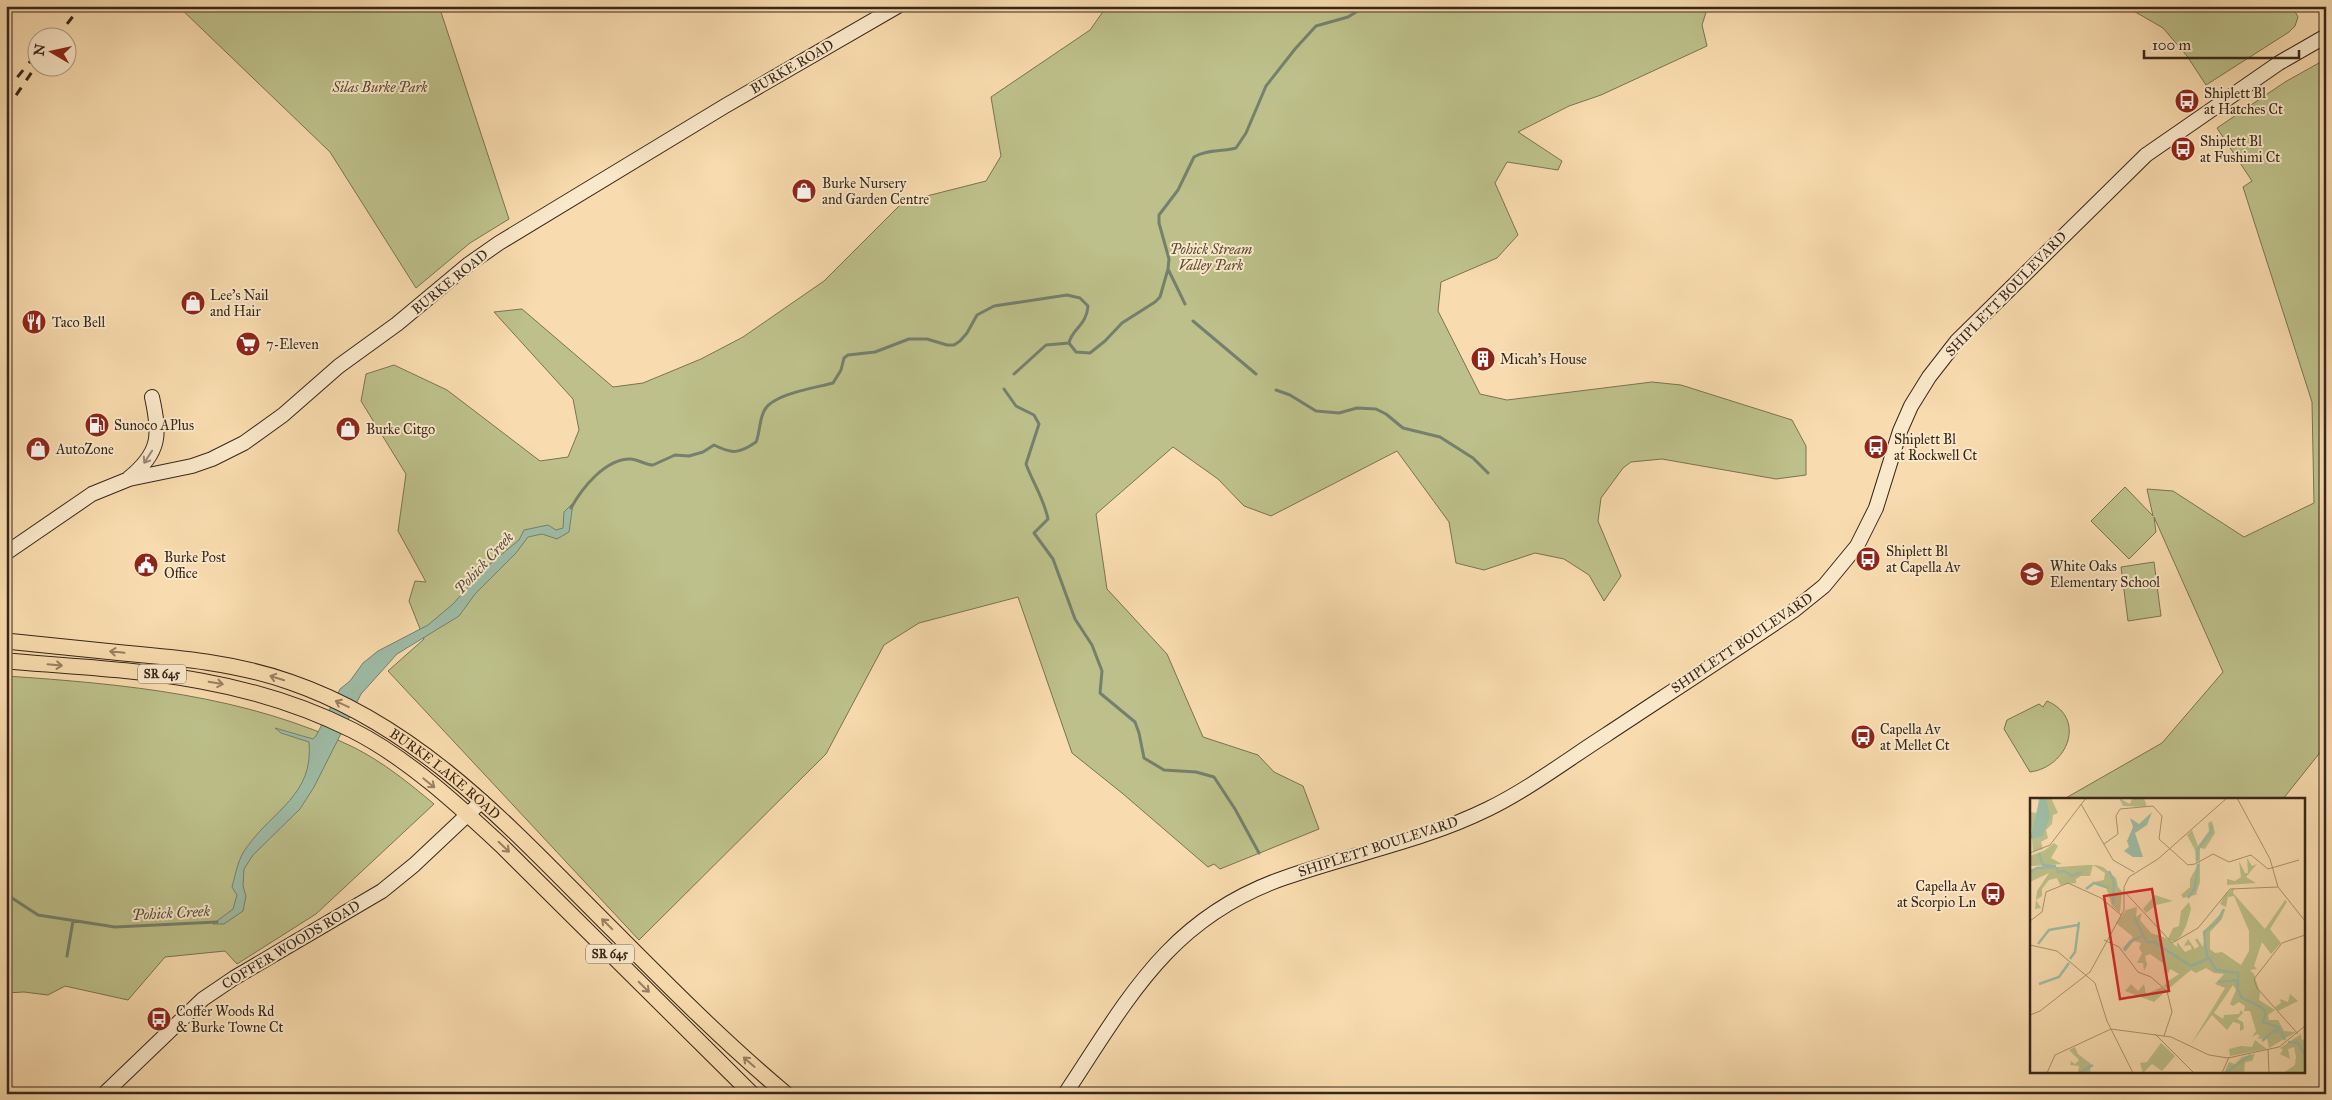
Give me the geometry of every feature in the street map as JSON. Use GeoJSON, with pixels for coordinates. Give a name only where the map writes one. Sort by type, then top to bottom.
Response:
{"type":"FeatureCollection","features":[{"type":"Feature","properties":{"kind":"main road","name":"BURKE LAKE ROAD"},"geometry":{"type":"LineString","coordinates":[[6,641],[203,661],[262,673],[323,694],[362,713],[428,756],[482,801],[695,1012],[786,1094]]}},
{"type":"Feature","properties":{"kind":"main road","name":"BURKE LAKE ROAD"},"geometry":{"type":"LineString","coordinates":[[6,661],[151,673],[248,690],[314,713],[353,731],[390,753],[468,814],[502,845],[752,1094]]}},
{"type":"Feature","properties":{"kind":"street","name":"BURKE ROAD"},"geometry":{"type":"LineString","coordinates":[[6,553],[92,494],[129,479],[192,466],[212,459],[244,443],[283,415],[339,366],[398,324],[469,264],[499,243],[725,106],[898,6]]}},
{"type":"Feature","properties":{"kind":"street","name":"SHIPLETT BOULEVARD"},"geometry":{"type":"LineString","coordinates":[[1066,1094],[1147,972],[1176,942],[1210,916],[1254,890],[1284,878],[1450,826],[1514,796],[1793,611],[1824,586],[1857,546],[1876,508],[1900,431],[1912,406],[1929,377],[1958,340],[2146,155],[2176,132],[2271,68],[2326,36]]}},
{"type":"Feature","properties":{"kind":"street"},"geometry":{"type":"LineString","coordinates":[[129,479],[148,458],[156,442],[159,427],[152,397]]}},
{"type":"Feature","properties":{"kind":"street","name":"COFFER WOODS ROAD"},"geometry":{"type":"LineString","coordinates":[[104,1094],[203,999],[234,978],[382,891],[482,801]]}},
{"type":"Feature","properties":{"kind":"green space","name":"Silas Burke Park"},"geometry":{"type":"Polygon","coordinates":[[[178,6],[439,6],[509,219],[470,243],[416,288],[330,152],[178,6]]]}},
{"type":"Feature","properties":{"kind":"green space","name":"Pohick Stream Valley Park"},"geometry":{"type":"Polygon","coordinates":[[[1107,6],[1708,6],[1702,25],[1707,46],[1601,95],[1569,106],[1518,132],[1562,161],[1558,170],[1507,162],[1495,183],[1518,235],[1497,258],[1441,282],[1438,311],[1480,394],[1507,400],[1652,382],[1681,385],[1792,420],[1806,446],[1806,475],[1776,479],[1662,459],[1631,462],[1623,468],[1601,498],[1598,521],[1621,576],[1604,601],[1589,575],[1564,559],[1535,553],[1484,570],[1456,563],[1449,522],[1397,451],[1271,516],[1244,506],[1218,479],[1173,447],[1096,514],[1107,589],[1167,654],[1203,737],[1258,755],[1274,772],[1303,786],[1319,829],[1220,869],[1214,864],[1208,867],[1072,753],[1018,597],[919,623],[884,645],[826,754],[639,940],[388,671],[424,639],[409,601],[415,581],[426,582],[398,531],[406,474],[361,401],[366,374],[394,365],[447,390],[540,461],[568,457],[579,430],[573,399],[494,312],[522,309],[613,387],[643,383],[701,359],[743,337],[824,281],[903,202],[986,181],[1001,156],[991,97],[1090,30],[1107,6]]]}},
{"type":"Feature","properties":{"kind":"green space"},"geometry":{"type":"Polygon","coordinates":[[[2125,6],[2292,6],[2298,17],[2295,26],[2289,32],[2206,85],[2187,56],[2163,28],[2125,6]]]}},
{"type":"Feature","properties":{"kind":"green space"},"geometry":{"type":"Polygon","coordinates":[[[2326,59],[2326,745],[2284,798],[2066,798],[2162,743],[2223,672],[2154,517],[2156,532],[2129,559],[2091,521],[2125,487],[2153,516],[2147,489],[2173,491],[2244,537],[2314,503],[2312,402],[2243,187],[2252,181],[2217,128],[2285,82],[2326,59]]]}},
{"type":"Feature","properties":{"kind":"green space"},"geometry":{"type":"Polygon","coordinates":[[[2154,562],[2161,616],[2128,621],[2121,567],[2154,562]]]}},
{"type":"Feature","properties":{"kind":"green space"},"geometry":{"type":"Polygon","coordinates":[[[6,676],[139,688],[184,695],[270,715],[312,729],[353,747],[395,773],[434,804],[316,914],[237,964],[225,951],[165,957],[128,1000],[65,986],[48,995],[24,992],[6,993],[6,676]]]}},
{"type":"Feature","properties":{"kind":"green space"},"geometry":{"type":"Polygon","coordinates":[[[2047,701],[2059,709],[2067,719],[2068,741],[2063,752],[2054,761],[2043,768],[2030,772],[2004,729],[2007,720],[2039,704],[2043,707],[2047,701]]]}},
{"type":"Feature","properties":{"kind":"shaded area"},"geometry":{"type":"Polygon","coordinates":[[[573,503],[569,532],[557,539],[542,534],[528,537],[516,553],[475,594],[459,616],[397,654],[361,694],[314,787],[300,809],[253,855],[244,869],[243,886],[246,896],[243,911],[224,924],[213,924],[233,909],[237,895],[232,887],[244,851],[257,834],[290,801],[305,776],[309,760],[309,742],[281,733],[275,728],[313,739],[340,689],[350,681],[363,663],[378,651],[428,625],[453,604],[485,568],[519,540],[524,530],[548,525],[556,530],[563,528],[564,512],[573,503]]]}},
{"type":"Feature","properties":{"kind":"waterway","name":"Pohick Creek"},"geometry":{"type":"LineString","coordinates":[[571,508],[581,492],[595,476],[612,464],[630,459],[653,465],[675,455],[689,456],[703,452],[714,445],[731,451],[745,449],[756,442],[762,415],[769,405],[795,392],[833,383],[841,370],[844,358],[848,355],[875,352],[909,339],[927,339],[947,345],[954,345],[967,333],[977,315],[994,306],[1067,295],[1080,298],[1088,306],[1087,313],[1070,338],[1069,343],[1076,352],[1090,353],[1105,341],[1122,323],[1160,297],[1169,259],[1159,223],[1159,215],[1178,190],[1194,157],[1204,153],[1236,148],[1246,133],[1266,86],[1295,49],[1316,26],[1348,17],[1356,12],[1360,6]]}},
{"type":"Feature","properties":{"kind":"waterway"},"geometry":{"type":"LineString","coordinates":[[1168,269],[1185,304]]}},
{"type":"Feature","properties":{"kind":"waterway"},"geometry":{"type":"LineString","coordinates":[[1193,321],[1256,374]]}},
{"type":"Feature","properties":{"kind":"waterway"},"geometry":{"type":"LineString","coordinates":[[1014,374],[1046,345],[1069,343]]}},
{"type":"Feature","properties":{"kind":"waterway"},"geometry":{"type":"LineString","coordinates":[[1004,389],[1016,406],[1034,415],[1039,424],[1026,464],[1048,519],[1034,533],[1053,559],[1075,619],[1092,645],[1102,671],[1100,693],[1135,722],[1144,758],[1164,770],[1196,772],[1214,777],[1235,809],[1259,853]]}},
{"type":"Feature","properties":{"kind":"waterway"},"geometry":{"type":"LineString","coordinates":[[1276,390],[1290,395],[1316,411],[1339,413],[1357,408],[1376,409],[1386,414],[1403,428],[1440,437],[1473,458],[1488,473]]}},
{"type":"Feature","properties":{"kind":"waterway","name":"Pohick Creek"},"geometry":{"type":"LineString","coordinates":[[6,898],[12,898],[38,915],[115,927],[217,922]]}},
{"type":"Feature","properties":{"kind":"waterway"},"geometry":{"type":"LineString","coordinates":[[67,956],[73,921]]}},
{"type":"Feature","properties":{"kind":"railway"},"geometry":{"type":"LineString","coordinates":[[64,28],[81,6]]}},
{"type":"Feature","properties":{"kind":"railway"},"geometry":{"type":"LineString","coordinates":[[6,91],[28,64]]}},
{"type":"Feature","properties":{"kind":"railway"},"geometry":{"type":"LineString","coordinates":[[6,110],[28,78]]}},
{"type":"Feature","properties":{"kind":"place","name":"Shiplett Bl at Hatches Ct"},"geometry":{"type":"Point","coordinates":[2187,101]}},
{"type":"Feature","properties":{"kind":"place","name":"Shiplett Bl at Fushimi Ct"},"geometry":{"type":"Point","coordinates":[2183,149]}},
{"type":"Feature","properties":{"kind":"place","name":"Burke Nursery and Garden Centre"},"geometry":{"type":"Point","coordinates":[804,191]}},
{"type":"Feature","properties":{"kind":"place","name":"Lee's Nail and Hair"},"geometry":{"type":"Point","coordinates":[193,303]}},
{"type":"Feature","properties":{"kind":"place","name":"Taco Bell"},"geometry":{"type":"Point","coordinates":[34,322]}},
{"type":"Feature","properties":{"kind":"place","name":"7-Eleven"},"geometry":{"type":"Point","coordinates":[248,344]}},
{"type":"Feature","properties":{"kind":"place","name":"Micah's House"},"geometry":{"type":"Point","coordinates":[1483,359]}},
{"type":"Feature","properties":{"kind":"place","name":"Sunoco APlus"},"geometry":{"type":"Point","coordinates":[97,425]}},
{"type":"Feature","properties":{"kind":"place","name":"Burke Citgo"},"geometry":{"type":"Point","coordinates":[348,429]}},
{"type":"Feature","properties":{"kind":"place","name":"Shiplett Bl at Rockwell Ct"},"geometry":{"type":"Point","coordinates":[1876,447]}},
{"type":"Feature","properties":{"kind":"place","name":"AutoZone"},"geometry":{"type":"Point","coordinates":[38,449]}},
{"type":"Feature","properties":{"kind":"place","name":"Shiplett Bl at Capella Av"},"geometry":{"type":"Point","coordinates":[1868,559]}},
{"type":"Feature","properties":{"kind":"place","name":"Burke Post Office"},"geometry":{"type":"Point","coordinates":[146,565]}},
{"type":"Feature","properties":{"kind":"place","name":"White Oaks Elementary School"},"geometry":{"type":"Point","coordinates":[2032,574]}},
{"type":"Feature","properties":{"kind":"place","name":"Capella Av at Mellet Ct"},"geometry":{"type":"Point","coordinates":[1863,737]}},
{"type":"Feature","properties":{"kind":"place","name":"Capella Av at Scorpio Ln"},"geometry":{"type":"Point","coordinates":[1993,894]}},
{"type":"Feature","properties":{"kind":"place","name":"Coffer Woods Rd & Burke Towne Ct"},"geometry":{"type":"Point","coordinates":[159,1019]}}]}
